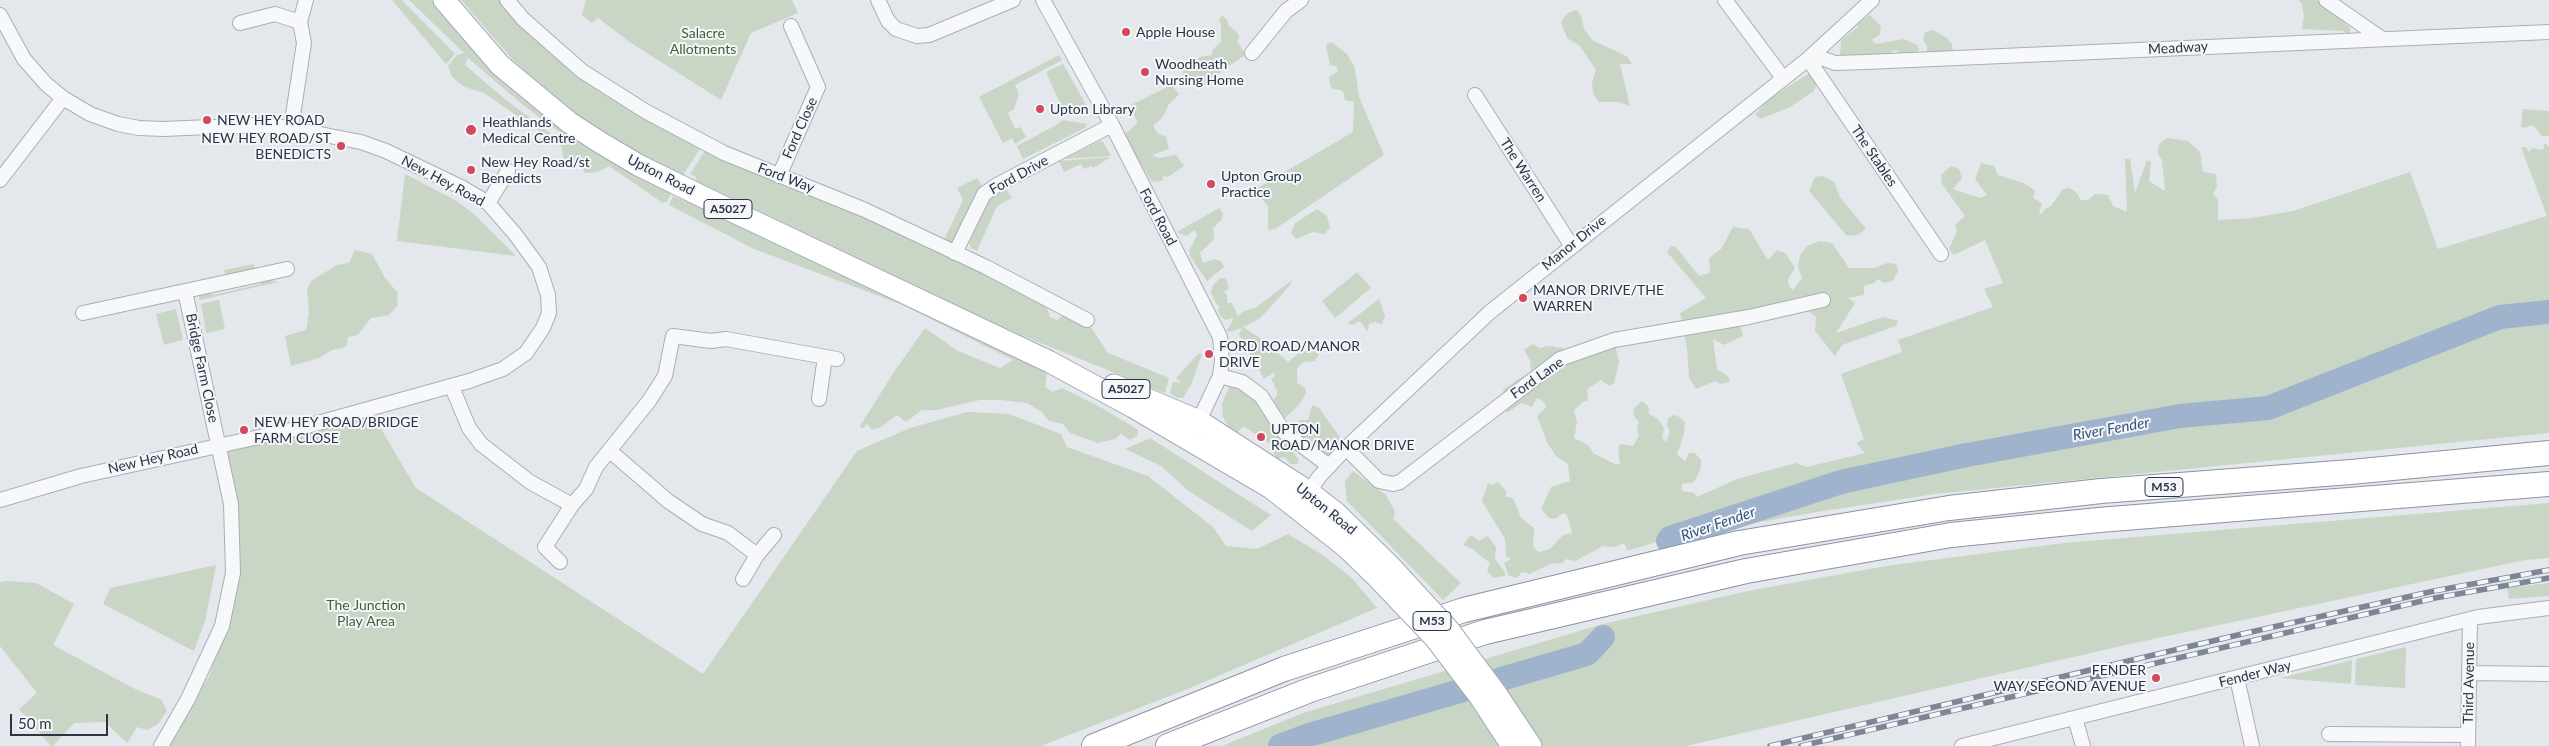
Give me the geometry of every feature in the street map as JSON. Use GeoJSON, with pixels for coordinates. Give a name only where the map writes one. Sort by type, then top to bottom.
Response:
{"type":"FeatureCollection","features":[{"type":"Feature","properties":{"kind":"highway","name":"M53"},"geometry":{"type":"LineString","coordinates":[[1094,746],[1284,669],[1464,610],[1739,544],[1949,508],[2101,491],[2351,472],[2549,453]]}},
{"type":"Feature","properties":{"kind":"highway","name":"M53"},"geometry":{"type":"LineString","coordinates":[[1168,746],[1310,690],[1484,632],[1746,570],[1950,534],[2098,520],[2549,484]]}},
{"type":"Feature","properties":{"kind":"main road","name":"Upton Road"},"geometry":{"type":"LineString","coordinates":[[444,0],[500,65],[570,123],[640,166],[1050,362],[1139,394],[1194,430],[1272,488],[1336,513],[1384,572],[1448,629],[1488,694],[1512,746]]}},
{"type":"Feature","properties":{"kind":"main road","name":"Upton Road"},"geometry":{"type":"LineString","coordinates":[[1488,694],[1532,746]]}},
{"type":"Feature","properties":{"kind":"street"},"geometry":{"type":"LineString","coordinates":[[291,128],[304,43],[300,22],[306,0]]}},
{"type":"Feature","properties":{"kind":"street","name":"Ford Way"},"geometry":{"type":"LineString","coordinates":[[507,0],[523,19],[582,71],[645,111],[706,144],[779,176],[865,210],[1002,274],[1087,320]]}},
{"type":"Feature","properties":{"kind":"street"},"geometry":{"type":"LineString","coordinates":[[878,0],[888,21],[896,29],[917,36],[929,35],[1013,0]]}},
{"type":"Feature","properties":{"kind":"street","name":"Ford Road"},"geometry":{"type":"LineString","coordinates":[[1043,0],[1112,125],[1220,338],[1222,361],[1220,376],[1194,430]]}},
{"type":"Feature","properties":{"kind":"street"},"geometry":{"type":"LineString","coordinates":[[1252,53],[1286,11],[1301,0]]}},
{"type":"Feature","properties":{"kind":"street"},"geometry":{"type":"LineString","coordinates":[[1725,0],[1783,78]]}},
{"type":"Feature","properties":{"kind":"street","name":"Manor Drive"},"geometry":{"type":"LineString","coordinates":[[1303,500],[1329,466],[1346,448],[1490,312],[1571,245],[1808,59],[1872,0]]}},
{"type":"Feature","properties":{"kind":"street"},"geometry":{"type":"LineString","coordinates":[[2326,0],[2381,38]]}},
{"type":"Feature","properties":{"kind":"street"},"geometry":{"type":"LineString","coordinates":[[240,23],[275,14],[300,22]]}},
{"type":"Feature","properties":{"kind":"street","name":"New Hey Road"},"geometry":{"type":"LineString","coordinates":[[0,17],[24,58],[46,84],[63,98],[90,114],[118,124],[139,128],[258,125],[291,128],[361,142],[386,151],[488,203],[515,234],[539,268],[548,295],[549,313],[543,328],[526,353],[503,369],[452,387],[300,428],[219,444],[81,476],[0,500]]}},
{"type":"Feature","properties":{"kind":"street","name":"Ford Close"},"geometry":{"type":"LineString","coordinates":[[779,176],[818,86],[791,26]]}},
{"type":"Feature","properties":{"kind":"street","name":"Meadway"},"geometry":{"type":"LineString","coordinates":[[1808,59],[1821,58],[1835,63],[1866,62],[2549,32]]}},
{"type":"Feature","properties":{"kind":"street","name":"The Stables"},"geometry":{"type":"LineString","coordinates":[[1808,59],[1941,254]]}},
{"type":"Feature","properties":{"kind":"street","name":"The Warren"},"geometry":{"type":"LineString","coordinates":[[1475,95],[1571,245]]}},
{"type":"Feature","properties":{"kind":"street"},"geometry":{"type":"LineString","coordinates":[[0,180],[63,98]]}},
{"type":"Feature","properties":{"kind":"street","name":"Ford Drive"},"geometry":{"type":"LineString","coordinates":[[955,253],[984,194],[997,185],[1112,125]]}},
{"type":"Feature","properties":{"kind":"street"},"geometry":{"type":"LineString","coordinates":[[488,203],[508,171]]}},
{"type":"Feature","properties":{"kind":"street"},"geometry":{"type":"LineString","coordinates":[[83,312],[287,269]]}},
{"type":"Feature","properties":{"kind":"street","name":"Bridge Farm Close"},"geometry":{"type":"LineString","coordinates":[[161,746],[188,699],[222,626],[233,573],[231,504],[185,291]]}},
{"type":"Feature","properties":{"kind":"street","name":"Ford Lane"},"geometry":{"type":"LineString","coordinates":[[1346,448],[1379,480],[1393,484],[1400,482],[1560,358],[1614,340],[1749,317],[1823,300]]}},
{"type":"Feature","properties":{"kind":"street"},"geometry":{"type":"LineString","coordinates":[[560,562],[546,547],[572,506],[586,489],[596,467],[649,401],[665,376],[673,336],[711,341],[726,339],[831,358],[819,399]]}},
{"type":"Feature","properties":{"kind":"street"},"geometry":{"type":"LineString","coordinates":[[1220,376],[1242,382],[1261,396],[1284,432],[1329,466]]}},
{"type":"Feature","properties":{"kind":"street"},"geometry":{"type":"LineString","coordinates":[[452,387],[469,428],[481,444],[530,482],[572,506]]}},
{"type":"Feature","properties":{"kind":"street"},"geometry":{"type":"LineString","coordinates":[[610,450],[668,501],[702,524],[728,533],[757,555]]}},
{"type":"Feature","properties":{"kind":"street"},"geometry":{"type":"LineString","coordinates":[[742,580],[757,555],[774,534]]}},
{"type":"Feature","properties":{"kind":"street","name":"Fender Way"},"geometry":{"type":"LineString","coordinates":[[1962,746],[2470,619],[2549,608]]}},
{"type":"Feature","properties":{"kind":"street","name":"Third Avenue"},"geometry":{"type":"LineString","coordinates":[[2468,740],[2471,673],[2470,619]]}},
{"type":"Feature","properties":{"kind":"street"},"geometry":{"type":"LineString","coordinates":[[2471,673],[2549,674]]}},
{"type":"Feature","properties":{"kind":"street"},"geometry":{"type":"LineString","coordinates":[[2237,678],[2252,746]]}},
{"type":"Feature","properties":{"kind":"street"},"geometry":{"type":"LineString","coordinates":[[2075,718],[2083,746]]}},
{"type":"Feature","properties":{"kind":"street"},"geometry":{"type":"LineString","coordinates":[[2330,734],[2468,740]]}},
{"type":"Feature","properties":{"kind":"green space"},"geometry":{"type":"Polygon","coordinates":[[[392,0],[402,0],[455,54],[446,64],[392,0]]]}},
{"type":"Feature","properties":{"kind":"green space"},"geometry":{"type":"Polygon","coordinates":[[[409,0],[432,0],[451,26],[475,51],[673,189],[667,202],[663,203],[609,166],[598,172],[585,173],[579,162],[564,160],[561,146],[484,93],[465,87],[452,77],[448,66],[457,55],[464,53],[409,0]],[[468,58],[465,65],[505,99],[563,143],[569,139],[523,105],[468,58]]]}},
{"type":"Feature","properties":{"kind":"green space"},"geometry":{"type":"Polygon","coordinates":[[[461,0],[501,0],[526,26],[702,146],[683,175],[638,153],[568,110],[513,60],[461,0]]]}},
{"type":"Feature","properties":{"kind":"green space","name":"Salacre Allotments"},"geometry":{"type":"Polygon","coordinates":[[[586,0],[792,0],[798,13],[751,33],[721,100],[628,41],[598,18],[592,23],[582,15],[586,0]]]}},
{"type":"Feature","properties":{"kind":"green space"},"geometry":{"type":"Polygon","coordinates":[[[2298,0],[2316,0],[2335,13],[2350,28],[2349,34],[2343,31],[2302,29],[2304,16],[2302,4],[2298,0]]]}},
{"type":"Feature","properties":{"kind":"green space"},"geometry":{"type":"Polygon","coordinates":[[[1576,10],[1581,15],[1584,29],[1592,40],[1628,57],[1632,64],[1620,64],[1630,106],[1619,102],[1598,102],[1593,92],[1592,82],[1596,70],[1580,46],[1567,38],[1561,22],[1568,13],[1576,10]]]}},
{"type":"Feature","properties":{"kind":"green space"},"geometry":{"type":"Polygon","coordinates":[[[1222,15],[1228,21],[1228,25],[1237,32],[1239,37],[1237,42],[1246,54],[1218,74],[1212,80],[1211,85],[1202,85],[1197,80],[1188,84],[1183,82],[1183,66],[1192,64],[1200,57],[1212,55],[1213,49],[1221,42],[1221,25],[1219,20],[1222,15]]]}},
{"type":"Feature","properties":{"kind":"green space"},"geometry":{"type":"Polygon","coordinates":[[[1870,15],[1881,26],[1880,34],[1872,40],[1875,44],[1904,39],[1917,45],[1919,49],[1917,52],[1904,55],[1896,50],[1883,56],[1845,57],[1840,55],[1841,40],[1858,27],[1858,23],[1870,15]]]}},
{"type":"Feature","properties":{"kind":"green space"},"geometry":{"type":"Polygon","coordinates":[[[1933,30],[1947,38],[1952,44],[1953,51],[1927,54],[1927,46],[1923,40],[1925,32],[1933,30]]]}},
{"type":"Feature","properties":{"kind":"green space"},"geometry":{"type":"Polygon","coordinates":[[[1331,42],[1347,54],[1355,68],[1359,97],[1384,155],[1275,229],[1268,230],[1268,206],[1254,190],[1353,132],[1354,102],[1345,100],[1343,91],[1331,88],[1329,77],[1338,71],[1336,66],[1330,65],[1326,45],[1331,42]]]}},
{"type":"Feature","properties":{"kind":"green space"},"geometry":{"type":"Polygon","coordinates":[[[1059,55],[1062,60],[1015,85],[1019,94],[1014,109],[1008,113],[1015,129],[1021,127],[1026,137],[1015,144],[1012,138],[1003,143],[979,97],[1059,55]]]}},
{"type":"Feature","properties":{"kind":"green space"},"geometry":{"type":"Polygon","coordinates":[[[1063,64],[1089,110],[1088,114],[1063,110],[1046,72],[1063,64]]]}},
{"type":"Feature","properties":{"kind":"green space"},"geometry":{"type":"Polygon","coordinates":[[[1813,71],[1818,80],[1814,91],[1790,107],[1760,119],[1755,114],[1770,98],[1813,71]]]}},
{"type":"Feature","properties":{"kind":"green space"},"geometry":{"type":"Polygon","coordinates":[[[1167,87],[1173,87],[1179,94],[1169,104],[1163,117],[1153,126],[1157,133],[1166,137],[1169,149],[1152,155],[1159,158],[1176,155],[1184,166],[1168,177],[1164,176],[1162,181],[1152,182],[1127,142],[1126,133],[1138,122],[1130,109],[1131,105],[1167,87]]]}},
{"type":"Feature","properties":{"kind":"green space"},"geometry":{"type":"Polygon","coordinates":[[[2523,109],[2549,111],[2549,136],[2542,136],[2533,125],[2524,128],[2521,126],[2523,109]]]}},
{"type":"Feature","properties":{"kind":"green space"},"geometry":{"type":"Polygon","coordinates":[[[1062,120],[1087,124],[1085,128],[1023,159],[1017,146],[1062,120]]]}},
{"type":"Feature","properties":{"kind":"green space"},"geometry":{"type":"Polygon","coordinates":[[[2168,138],[2188,141],[2200,152],[2203,172],[2216,174],[2217,186],[2213,194],[2218,200],[2218,220],[2252,218],[2293,211],[2410,172],[2438,249],[2547,216],[2521,147],[2526,147],[2529,152],[2532,148],[2543,150],[2545,143],[2549,147],[2549,433],[1935,494],[1817,512],[1670,538],[1630,550],[1627,550],[1624,543],[1615,547],[1603,546],[1575,561],[1566,559],[1563,563],[1550,564],[1530,574],[1522,572],[1517,578],[1509,576],[1504,563],[1511,559],[1506,556],[1505,539],[1482,501],[1488,483],[1492,485],[1498,482],[1506,491],[1506,497],[1513,498],[1521,518],[1534,528],[1533,547],[1539,552],[1550,549],[1563,535],[1572,533],[1567,515],[1563,513],[1555,519],[1549,518],[1541,509],[1551,487],[1570,481],[1568,464],[1556,456],[1548,444],[1537,416],[1546,407],[1543,401],[1537,398],[1532,407],[1521,403],[1509,412],[1501,411],[1498,405],[1504,389],[1531,371],[1530,360],[1524,350],[1528,347],[1533,344],[1540,348],[1548,346],[1564,348],[1561,352],[1614,340],[1619,362],[1614,383],[1609,386],[1601,380],[1587,389],[1588,400],[1574,410],[1577,422],[1574,438],[1588,445],[1593,453],[1615,464],[1620,464],[1618,449],[1620,444],[1633,446],[1639,436],[1637,429],[1639,422],[1634,416],[1633,409],[1642,401],[1648,406],[1649,414],[1658,419],[1664,428],[1662,438],[1666,442],[1670,432],[1667,425],[1668,418],[1674,415],[1678,416],[1685,422],[1684,434],[1677,454],[1685,461],[1689,453],[1695,453],[1701,460],[1701,468],[1694,482],[1682,484],[1682,491],[1694,493],[1697,497],[1737,479],[1796,463],[1807,467],[1865,453],[1856,443],[1864,439],[1841,374],[1902,352],[1898,340],[1993,307],[1984,289],[2003,283],[1985,240],[1954,255],[1949,249],[1957,231],[1955,225],[1965,216],[1942,184],[1941,175],[1951,166],[1959,169],[1962,178],[1953,189],[1980,198],[1987,195],[1975,179],[1981,163],[1994,166],[1998,175],[2023,183],[2035,190],[2033,198],[2042,203],[2039,214],[2042,214],[2045,209],[2051,206],[2063,189],[2069,188],[2076,192],[2081,200],[2088,200],[2095,194],[2108,195],[2113,206],[2127,212],[2125,159],[2130,159],[2135,193],[2147,160],[2151,162],[2149,181],[2165,191],[2162,161],[2157,152],[2160,143],[2168,138]]]}},
{"type":"Feature","properties":{"kind":"green space"},"geometry":{"type":"Polygon","coordinates":[[[1100,141],[1103,142],[1111,156],[1064,159],[1100,141]]]}},
{"type":"Feature","properties":{"kind":"green space"},"geometry":{"type":"Polygon","coordinates":[[[706,149],[1000,276],[1046,303],[1050,317],[1057,320],[1062,316],[1082,314],[1108,353],[1169,378],[1165,393],[1013,332],[696,181],[696,177],[690,174],[706,149]]]}},
{"type":"Feature","properties":{"kind":"green space"},"geometry":{"type":"Polygon","coordinates":[[[1111,157],[1093,168],[1092,166],[1084,169],[1081,164],[1064,172],[1059,161],[1111,157]]]}},
{"type":"Feature","properties":{"kind":"green space"},"geometry":{"type":"Polygon","coordinates":[[[405,174],[455,200],[474,214],[516,256],[397,241],[405,174]]]}},
{"type":"Feature","properties":{"kind":"green space"},"geometry":{"type":"Polygon","coordinates":[[[1823,176],[1834,182],[1840,197],[1866,229],[1858,235],[1847,236],[1809,191],[1815,177],[1823,176]]]}},
{"type":"Feature","properties":{"kind":"green space"},"geometry":{"type":"Polygon","coordinates":[[[977,178],[983,188],[953,243],[944,240],[963,200],[957,188],[977,178]]]}},
{"type":"Feature","properties":{"kind":"green space"},"geometry":{"type":"Polygon","coordinates":[[[1006,189],[1012,198],[997,206],[977,251],[971,248],[969,243],[989,201],[994,194],[1006,189]]]}},
{"type":"Feature","properties":{"kind":"green space"},"geometry":{"type":"Polygon","coordinates":[[[673,196],[685,201],[689,196],[1047,371],[1045,387],[1052,392],[1062,388],[1100,407],[1137,429],[1138,435],[1130,440],[1121,434],[1115,439],[1098,443],[1070,433],[1063,424],[1049,421],[1042,412],[1027,403],[1001,400],[980,400],[936,410],[922,410],[906,422],[897,415],[881,427],[872,430],[867,424],[862,429],[860,426],[894,372],[925,328],[958,351],[1000,368],[1013,360],[903,305],[754,249],[669,205],[673,196]]]}},
{"type":"Feature","properties":{"kind":"green space"},"geometry":{"type":"Polygon","coordinates":[[[1219,208],[1223,214],[1222,219],[1213,228],[1214,239],[1200,253],[1203,263],[1214,259],[1221,261],[1224,267],[1207,281],[1190,256],[1189,251],[1197,235],[1195,230],[1186,236],[1177,232],[1219,208]]]}},
{"type":"Feature","properties":{"kind":"green space"},"geometry":{"type":"Polygon","coordinates":[[[1317,209],[1327,216],[1330,228],[1324,234],[1313,232],[1296,239],[1291,233],[1295,223],[1317,209]]]}},
{"type":"Feature","properties":{"kind":"green space"},"geometry":{"type":"Polygon","coordinates":[[[1733,227],[1749,229],[1768,260],[1777,250],[1785,253],[1795,268],[1788,279],[1789,286],[1793,290],[1802,278],[1798,267],[1800,255],[1807,246],[1820,241],[1832,243],[1849,268],[1874,268],[1887,263],[1896,264],[1898,271],[1893,281],[1884,283],[1878,279],[1874,283],[1864,286],[1864,295],[1848,298],[1855,303],[1836,333],[1883,317],[1898,321],[1896,326],[1842,345],[1835,356],[1815,331],[1816,317],[1807,310],[1744,310],[1739,322],[1743,336],[1724,345],[1713,339],[1717,369],[1728,376],[1730,382],[1721,384],[1715,381],[1696,389],[1689,378],[1687,348],[1680,313],[1706,298],[1667,252],[1671,246],[1676,247],[1699,276],[1710,273],[1709,258],[1721,249],[1733,227]]]}},
{"type":"Feature","properties":{"kind":"green space"},"geometry":{"type":"Polygon","coordinates":[[[355,250],[372,254],[385,278],[397,292],[398,305],[389,315],[371,318],[358,335],[348,337],[346,347],[332,350],[319,358],[291,366],[285,336],[306,330],[309,313],[307,290],[311,281],[337,265],[349,263],[355,250]]]}},
{"type":"Feature","properties":{"kind":"green space"},"geometry":{"type":"Polygon","coordinates":[[[254,264],[255,270],[226,277],[224,270],[254,264]]]}},
{"type":"Feature","properties":{"kind":"green space"},"geometry":{"type":"Polygon","coordinates":[[[1357,272],[1371,288],[1335,318],[1322,301],[1357,272]]]}},
{"type":"Feature","properties":{"kind":"green space"},"geometry":{"type":"Polygon","coordinates":[[[266,278],[278,282],[200,300],[198,293],[208,291],[213,295],[261,284],[266,278]]]}},
{"type":"Feature","properties":{"kind":"green space"},"geometry":{"type":"Polygon","coordinates":[[[1220,278],[1226,279],[1229,288],[1224,292],[1227,295],[1227,303],[1232,303],[1238,316],[1244,311],[1255,308],[1291,281],[1291,284],[1259,319],[1243,327],[1263,340],[1288,362],[1298,354],[1314,348],[1318,350],[1318,357],[1314,361],[1304,362],[1297,368],[1297,383],[1305,388],[1306,393],[1299,405],[1285,418],[1273,401],[1278,393],[1271,378],[1275,377],[1275,372],[1281,368],[1264,379],[1239,334],[1242,328],[1228,332],[1227,330],[1234,318],[1226,320],[1221,317],[1218,310],[1220,306],[1217,305],[1211,293],[1213,285],[1220,278]]]}},
{"type":"Feature","properties":{"kind":"green space"},"geometry":{"type":"Polygon","coordinates":[[[1379,299],[1385,316],[1382,324],[1375,322],[1369,324],[1368,332],[1360,321],[1353,325],[1348,323],[1379,299]]]}},
{"type":"Feature","properties":{"kind":"green space"},"geometry":{"type":"Polygon","coordinates":[[[219,300],[225,329],[206,333],[201,304],[219,300]]]}},
{"type":"Feature","properties":{"kind":"green space"},"geometry":{"type":"Polygon","coordinates":[[[176,309],[183,340],[164,345],[156,314],[176,309]]]}},
{"type":"Feature","properties":{"kind":"green space"},"geometry":{"type":"Polygon","coordinates":[[[1199,353],[1202,354],[1190,388],[1183,398],[1177,398],[1170,393],[1173,382],[1182,383],[1176,378],[1199,353]]]}},
{"type":"Feature","properties":{"kind":"green space"},"geometry":{"type":"Polygon","coordinates":[[[1230,385],[1238,386],[1258,402],[1299,460],[1297,464],[1290,464],[1285,457],[1277,459],[1273,452],[1275,447],[1243,426],[1237,433],[1231,431],[1223,417],[1222,404],[1230,385]]]}},
{"type":"Feature","properties":{"kind":"green space"},"geometry":{"type":"Polygon","coordinates":[[[1312,405],[1319,408],[1343,442],[1329,457],[1322,458],[1317,454],[1316,446],[1307,443],[1294,431],[1293,424],[1301,420],[1308,420],[1312,405]]]}},
{"type":"Feature","properties":{"kind":"green space","name":"The Junction Play Area"},"geometry":{"type":"Polygon","coordinates":[[[371,412],[416,488],[703,674],[857,451],[910,428],[967,412],[1009,414],[1061,434],[1067,447],[1148,476],[1213,527],[1226,546],[1257,549],[1288,534],[1321,554],[1352,578],[1377,608],[1190,688],[1041,746],[169,746],[210,674],[236,592],[237,504],[222,446],[371,412]]]}},
{"type":"Feature","properties":{"kind":"green space"},"geometry":{"type":"Polygon","coordinates":[[[1150,438],[1271,515],[1252,531],[1190,492],[1161,466],[1125,449],[1150,438]]]}},
{"type":"Feature","properties":{"kind":"green space"},"geometry":{"type":"Polygon","coordinates":[[[1353,471],[1386,495],[1395,512],[1393,519],[1461,583],[1443,600],[1347,501],[1345,481],[1353,471]]]}},
{"type":"Feature","properties":{"kind":"green space"},"geometry":{"type":"Polygon","coordinates":[[[2549,503],[2549,558],[2525,560],[2130,644],[1686,746],[1222,746],[1303,713],[1603,624],[1748,591],[1893,565],[2064,543],[2549,503]]]}},
{"type":"Feature","properties":{"kind":"green space"},"geometry":{"type":"Polygon","coordinates":[[[1471,535],[1479,541],[1488,536],[1496,547],[1495,559],[1505,572],[1505,576],[1493,578],[1487,571],[1490,563],[1472,549],[1463,545],[1471,535]]]}},
{"type":"Feature","properties":{"kind":"green space"},"geometry":{"type":"Polygon","coordinates":[[[216,565],[205,621],[194,651],[103,604],[110,588],[216,565]]]}},
{"type":"Feature","properties":{"kind":"green space"},"geometry":{"type":"Polygon","coordinates":[[[0,582],[36,583],[74,604],[53,645],[135,689],[162,700],[167,711],[158,724],[147,730],[137,727],[127,743],[105,722],[74,723],[51,746],[19,709],[37,693],[0,646],[0,582]]]}},
{"type":"Feature","properties":{"kind":"green space"},"geometry":{"type":"Polygon","coordinates":[[[2549,583],[2549,596],[2509,599],[2507,588],[2549,583]]]}},
{"type":"Feature","properties":{"kind":"green space"},"geometry":{"type":"Polygon","coordinates":[[[2406,647],[2405,688],[2355,685],[2356,659],[2406,647]]]}},
{"type":"Feature","properties":{"kind":"green space"},"geometry":{"type":"Polygon","coordinates":[[[2352,660],[2351,684],[2280,678],[2352,660]]]}},
{"type":"Feature","properties":{"kind":"waterway","name":"River Fender"},"geometry":{"type":"LineString","coordinates":[[1668,541],[1670,538],[1841,482],[1967,455],[2180,416],[2268,408],[2500,317],[2549,312]]}},
{"type":"Feature","properties":{"kind":"waterway","name":"River Fender"},"geometry":{"type":"LineString","coordinates":[[1280,746],[1309,735],[1587,654],[1603,637]]}},
{"type":"Feature","properties":{"kind":"railway"},"geometry":{"type":"LineString","coordinates":[[1770,746],[2242,634],[2434,591],[2549,570]]}},
{"type":"Feature","properties":{"kind":"railway"},"geometry":{"type":"LineString","coordinates":[[1801,746],[2435,598],[2549,578]]}},
{"type":"Feature","properties":{"kind":"place","name":"Apple House"},"geometry":{"type":"Point","coordinates":[1126,32]}},
{"type":"Feature","properties":{"kind":"place","name":"Woodheath Nursing Home"},"geometry":{"type":"Point","coordinates":[1145,72]}},
{"type":"Feature","properties":{"kind":"place","name":"Upton Library"},"geometry":{"type":"Point","coordinates":[1040,109]}},
{"type":"Feature","properties":{"kind":"place","name":"NEW HEY ROAD"},"geometry":{"type":"Point","coordinates":[207,120]}},
{"type":"Feature","properties":{"kind":"place","name":"Heathlands Medical Centre"},"geometry":{"type":"Point","coordinates":[471,130]}},
{"type":"Feature","properties":{"kind":"place","name":"NEW HEY ROAD/ST BENEDICTS"},"geometry":{"type":"Point","coordinates":[341,146]}},
{"type":"Feature","properties":{"kind":"place","name":"New Hey Road/st Benedicts"},"geometry":{"type":"Point","coordinates":[471,170]}},
{"type":"Feature","properties":{"kind":"place","name":"Upton Group Practice"},"geometry":{"type":"Point","coordinates":[1211,184]}},
{"type":"Feature","properties":{"kind":"place","name":"MANOR DRIVE/THE WARREN"},"geometry":{"type":"Point","coordinates":[1523,298]}},
{"type":"Feature","properties":{"kind":"place","name":"FORD ROAD/MANOR DRIVE"},"geometry":{"type":"Point","coordinates":[1209,354]}},
{"type":"Feature","properties":{"kind":"place","name":"NEW HEY ROAD/BRIDGE FARM CLOSE"},"geometry":{"type":"Point","coordinates":[244,430]}},
{"type":"Feature","properties":{"kind":"place","name":"UPTON ROAD/MANOR DRIVE"},"geometry":{"type":"Point","coordinates":[1261,437]}},
{"type":"Feature","properties":{"kind":"place","name":"FENDER WAY/SECOND AVENUE"},"geometry":{"type":"Point","coordinates":[2156,678]}}]}
